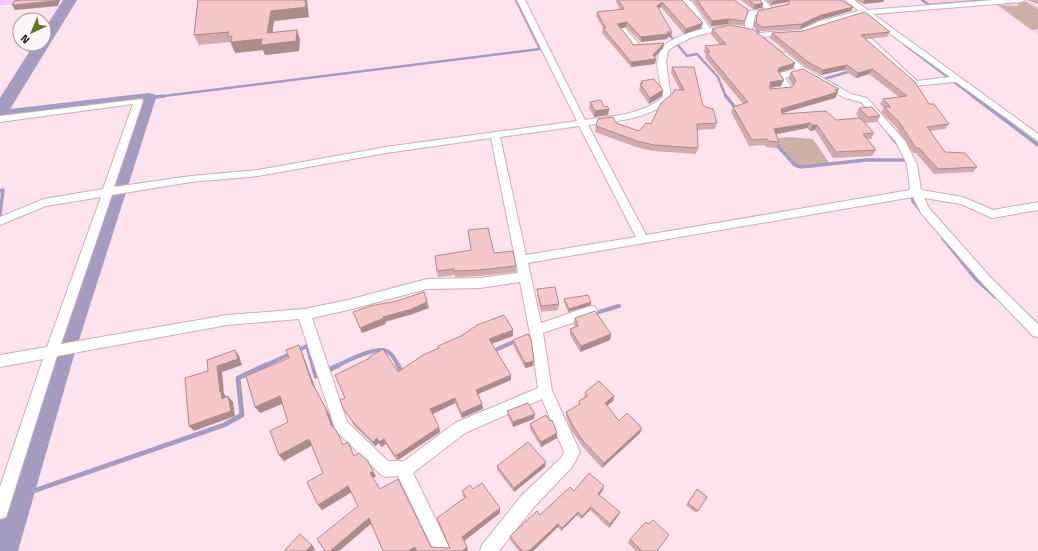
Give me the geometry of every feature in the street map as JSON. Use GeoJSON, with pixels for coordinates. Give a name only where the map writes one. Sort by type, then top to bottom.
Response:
{"type":"FeatureCollection","features":[{"type":"Feature","properties":{"kind":"main road"},"geometry":{"type":"LineString","coordinates":[[0,3],[26,0]]}},
{"type":"Feature","properties":{"kind":"street"},"geometry":{"type":"LineString","coordinates":[[521,0],[643,240]]}},
{"type":"Feature","properties":{"kind":"street"},"geometry":{"type":"LineString","coordinates":[[683,0],[689,4],[708,30]]}},
{"type":"Feature","properties":{"kind":"street"},"geometry":{"type":"LineString","coordinates":[[0,220],[44,203],[109,191],[191,179],[258,173],[386,150],[626,117],[646,110],[665,101],[667,98],[667,86],[662,58],[666,50],[675,43],[691,35],[708,30],[742,29],[750,26],[750,11],[773,8],[760,0]]}},
{"type":"Feature","properties":{"kind":"street"},"geometry":{"type":"LineString","coordinates":[[759,35],[801,32],[823,23],[866,12],[1021,0]]}},
{"type":"Feature","properties":{"kind":"street"},"geometry":{"type":"LineString","coordinates":[[847,2],[866,12],[954,79],[1038,138]]}},
{"type":"Feature","properties":{"kind":"street"},"geometry":{"type":"LineString","coordinates":[[742,29],[759,35],[802,70],[848,96],[864,100],[900,142],[912,164],[916,193],[925,210],[988,282],[1038,332]]}},
{"type":"Feature","properties":{"kind":"street"},"geometry":{"type":"LineString","coordinates":[[622,30],[636,44],[636,47],[675,43]]}},
{"type":"Feature","properties":{"kind":"street"},"geometry":{"type":"LineString","coordinates":[[870,41],[915,84],[954,79]]}},
{"type":"Feature","properties":{"kind":"street"},"geometry":{"type":"LineString","coordinates":[[772,91],[787,89],[788,87],[781,76],[802,70]]}},
{"type":"Feature","properties":{"kind":"street"},"geometry":{"type":"LineString","coordinates":[[0,119],[139,101],[0,511]]}},
{"type":"Feature","properties":{"kind":"street"},"geometry":{"type":"LineString","coordinates":[[494,548],[504,529],[528,501],[567,462],[572,452],[569,441],[556,420],[545,391],[536,330],[495,134]]}},
{"type":"Feature","properties":{"kind":"street"},"geometry":{"type":"LineString","coordinates":[[522,260],[916,193],[963,201],[992,214],[1038,206]]}},
{"type":"Feature","properties":{"kind":"street"},"geometry":{"type":"LineString","coordinates":[[0,361],[227,320],[304,314],[348,306],[427,284],[480,283],[525,277]]}},
{"type":"Feature","properties":{"kind":"street"},"geometry":{"type":"LineString","coordinates":[[536,330],[591,311]]}},
{"type":"Feature","properties":{"kind":"street"},"geometry":{"type":"LineString","coordinates":[[304,314],[341,426],[385,469],[407,468],[460,428],[545,391]]}},
{"type":"Feature","properties":{"kind":"street"},"geometry":{"type":"LineString","coordinates":[[402,468],[443,551]]}},
{"type":"Feature","properties":{"kind":"shaded area"},"geometry":{"type":"Polygon","coordinates":[[[924,0],[992,0],[931,5],[924,0]]]}},
{"type":"Feature","properties":{"kind":"shaded area"},"geometry":{"type":"Polygon","coordinates":[[[1028,1],[1038,5],[1038,35],[994,4],[1028,1]]]}},
{"type":"Feature","properties":{"kind":"shaded area"},"geometry":{"type":"Polygon","coordinates":[[[1026,2],[1038,9],[1038,29],[1032,30],[998,5],[1018,6],[1018,3],[1026,2]]]}},
{"type":"Feature","properties":{"kind":"shaded area"},"geometry":{"type":"Polygon","coordinates":[[[789,137],[813,139],[830,164],[801,166],[791,159],[770,139],[789,137]]]}},
{"type":"Feature","properties":{"kind":"building"},"geometry":{"type":"Polygon","coordinates":[[[198,0],[305,0],[306,7],[271,11],[267,33],[297,30],[296,41],[261,45],[262,39],[231,42],[232,36],[227,37],[229,32],[194,35],[198,0]]]}},
{"type":"Feature","properties":{"kind":"building"},"geometry":{"type":"Polygon","coordinates":[[[618,0],[682,0],[703,23],[686,29],[662,2],[657,6],[672,32],[667,32],[668,34],[641,37],[627,22],[617,24],[633,45],[664,43],[653,55],[656,59],[631,62],[603,28],[606,28],[597,12],[624,9],[618,0]]]}},
{"type":"Feature","properties":{"kind":"building"},"geometry":{"type":"Polygon","coordinates":[[[697,0],[734,0],[748,10],[745,21],[729,19],[712,21],[697,0]]]}},
{"type":"Feature","properties":{"kind":"building"},"geometry":{"type":"Polygon","coordinates":[[[749,0],[760,0],[763,3],[755,5],[749,0]]]}},
{"type":"Feature","properties":{"kind":"building"},"geometry":{"type":"Polygon","coordinates":[[[789,0],[841,0],[853,7],[821,15],[802,24],[762,27],[756,23],[758,11],[789,4],[789,0]]]}},
{"type":"Feature","properties":{"kind":"building"},"geometry":{"type":"Polygon","coordinates":[[[14,1],[55,1],[12,5],[14,1]]]}},
{"type":"Feature","properties":{"kind":"building"},"geometry":{"type":"Polygon","coordinates":[[[864,12],[890,32],[861,35],[915,82],[929,104],[934,104],[949,124],[927,127],[945,152],[965,153],[977,167],[938,169],[919,148],[916,148],[899,122],[884,107],[891,107],[883,99],[907,96],[872,69],[858,73],[847,65],[823,70],[808,62],[772,33],[803,31],[864,12]]]}},
{"type":"Feature","properties":{"kind":"building"},"geometry":{"type":"Polygon","coordinates":[[[730,25],[754,30],[795,63],[779,68],[778,71],[784,80],[770,82],[770,89],[792,87],[796,81],[791,72],[803,69],[839,89],[835,90],[838,92],[781,109],[782,114],[826,111],[836,120],[860,118],[874,133],[863,134],[876,150],[836,152],[817,125],[812,125],[810,123],[774,129],[779,142],[768,141],[767,139],[752,140],[733,107],[748,102],[706,52],[710,52],[705,46],[726,44],[712,29],[730,25]]]}},
{"type":"Feature","properties":{"kind":"building"},"geometry":{"type":"Polygon","coordinates":[[[672,67],[694,67],[703,106],[713,109],[717,123],[697,124],[698,148],[654,145],[637,141],[596,126],[598,119],[613,117],[616,123],[639,131],[646,123],[651,124],[661,103],[673,93],[674,90],[684,90],[672,67]]]}},
{"type":"Feature","properties":{"kind":"building"},"geometry":{"type":"Polygon","coordinates":[[[654,79],[663,90],[650,98],[640,84],[643,83],[641,81],[654,79]]]}},
{"type":"Feature","properties":{"kind":"building"},"geometry":{"type":"Polygon","coordinates":[[[601,100],[604,107],[607,106],[609,109],[595,111],[590,102],[601,100]]]}},
{"type":"Feature","properties":{"kind":"building"},"geometry":{"type":"Polygon","coordinates":[[[872,107],[880,116],[868,117],[859,108],[872,107]]]}},
{"type":"Feature","properties":{"kind":"building"},"geometry":{"type":"Polygon","coordinates":[[[488,228],[494,253],[513,251],[516,266],[479,270],[454,271],[454,269],[437,271],[435,256],[471,250],[468,230],[488,228]]]}},
{"type":"Feature","properties":{"kind":"building"},"geometry":{"type":"Polygon","coordinates":[[[555,287],[559,304],[541,306],[537,289],[555,287]]]}},
{"type":"Feature","properties":{"kind":"building"},"geometry":{"type":"Polygon","coordinates":[[[424,292],[427,302],[412,309],[383,317],[384,318],[360,328],[353,312],[370,306],[397,301],[424,292]]]}},
{"type":"Feature","properties":{"kind":"building"},"geometry":{"type":"Polygon","coordinates":[[[588,295],[591,302],[569,309],[564,299],[588,295]]]}},
{"type":"Feature","properties":{"kind":"building"},"geometry":{"type":"Polygon","coordinates":[[[595,311],[611,334],[581,346],[570,329],[578,326],[575,318],[595,311]]]}},
{"type":"Feature","properties":{"kind":"building"},"geometry":{"type":"Polygon","coordinates":[[[504,315],[513,330],[489,339],[511,375],[476,390],[482,404],[461,413],[455,398],[430,409],[439,427],[397,455],[394,455],[384,439],[379,442],[377,438],[373,442],[353,422],[343,408],[340,400],[345,398],[335,375],[370,358],[369,357],[383,349],[398,372],[423,355],[439,348],[438,346],[461,336],[477,325],[504,315]]]}},
{"type":"Feature","properties":{"kind":"building"},"geometry":{"type":"Polygon","coordinates":[[[528,334],[531,339],[534,361],[525,363],[513,340],[528,334]]]}},
{"type":"Feature","properties":{"kind":"building"},"geometry":{"type":"Polygon","coordinates":[[[299,345],[312,383],[325,407],[331,425],[336,430],[343,445],[348,442],[354,456],[359,453],[368,461],[373,471],[370,473],[380,489],[398,479],[431,547],[450,548],[437,518],[466,497],[462,491],[470,485],[473,489],[482,483],[500,508],[462,537],[467,547],[462,551],[417,551],[415,547],[408,551],[383,551],[369,518],[330,551],[325,551],[317,539],[358,506],[348,486],[318,505],[307,482],[323,473],[309,439],[279,455],[270,431],[288,422],[280,396],[255,407],[246,376],[289,358],[286,350],[299,345]]]}},
{"type":"Feature","properties":{"kind":"building"},"geometry":{"type":"Polygon","coordinates":[[[235,350],[238,359],[217,366],[222,399],[228,396],[231,411],[189,426],[185,378],[208,371],[207,360],[235,350]]]}},
{"type":"Feature","properties":{"kind":"building"},"geometry":{"type":"Polygon","coordinates":[[[599,381],[614,396],[605,403],[619,421],[627,413],[642,428],[604,463],[583,441],[566,412],[580,404],[579,401],[588,396],[585,392],[599,381]]]}},
{"type":"Feature","properties":{"kind":"building"},"geometry":{"type":"Polygon","coordinates":[[[528,403],[535,414],[513,422],[507,411],[528,403]]]}},
{"type":"Feature","properties":{"kind":"building"},"geometry":{"type":"Polygon","coordinates":[[[546,415],[550,421],[552,420],[557,433],[541,442],[530,424],[546,415]]]}},
{"type":"Feature","properties":{"kind":"building"},"geometry":{"type":"Polygon","coordinates":[[[528,442],[546,462],[514,488],[497,466],[528,442]]]}},
{"type":"Feature","properties":{"kind":"building"},"geometry":{"type":"Polygon","coordinates":[[[589,473],[604,486],[598,494],[620,512],[610,524],[591,507],[582,516],[578,512],[562,528],[558,524],[529,551],[522,551],[510,536],[537,511],[540,515],[570,487],[574,491],[589,473]]]}},
{"type":"Feature","properties":{"kind":"building"},"geometry":{"type":"Polygon","coordinates":[[[697,489],[707,497],[698,511],[688,503],[697,489]]]}},
{"type":"Feature","properties":{"kind":"building"},"geometry":{"type":"Polygon","coordinates":[[[653,520],[669,535],[657,551],[642,551],[630,539],[646,522],[648,524],[653,520]]]}},
{"type":"Feature","properties":{"kind":"building"},"geometry":{"type":"Polygon","coordinates":[[[300,534],[312,545],[306,551],[284,551],[300,534]]]}},
{"type":"Feature","properties":{"kind":"waterway"},"geometry":{"type":"LineString","coordinates":[[52,28],[70,0]]}},
{"type":"Feature","properties":{"kind":"waterway"},"geometry":{"type":"LineString","coordinates":[[148,98],[540,49],[516,0]]}},
{"type":"Feature","properties":{"kind":"waterway"},"geometry":{"type":"LineString","coordinates":[[922,0],[929,5],[991,0]]}},
{"type":"Feature","properties":{"kind":"waterway"},"geometry":{"type":"LineString","coordinates":[[753,19],[762,36],[786,56]]}},
{"type":"Feature","properties":{"kind":"waterway"},"geometry":{"type":"LineString","coordinates":[[667,32],[687,56],[697,54],[718,77],[726,97]]}},
{"type":"Feature","properties":{"kind":"waterway"},"geometry":{"type":"LineString","coordinates":[[904,44],[974,97]]}},
{"type":"Feature","properties":{"kind":"waterway"},"geometry":{"type":"LineString","coordinates":[[0,111],[37,52]]}},
{"type":"Feature","properties":{"kind":"waterway"},"geometry":{"type":"LineString","coordinates":[[824,79],[851,71]]}},
{"type":"Feature","properties":{"kind":"waterway"},"geometry":{"type":"LineString","coordinates":[[822,79],[837,86]]}},
{"type":"Feature","properties":{"kind":"waterway"},"geometry":{"type":"LineString","coordinates":[[726,96],[737,110]]}},
{"type":"Feature","properties":{"kind":"waterway"},"geometry":{"type":"LineString","coordinates":[[973,96],[1038,145]]}},
{"type":"Feature","properties":{"kind":"waterway"},"geometry":{"type":"LineString","coordinates":[[0,115],[148,98],[60,359],[2,551]]}},
{"type":"Feature","properties":{"kind":"waterway"},"geometry":{"type":"LineString","coordinates":[[890,135],[900,147]]}},
{"type":"Feature","properties":{"kind":"waterway"},"geometry":{"type":"LineString","coordinates":[[774,142],[795,165],[801,167],[866,160],[908,160]]}},
{"type":"Feature","properties":{"kind":"waterway"},"geometry":{"type":"LineString","coordinates":[[0,191],[3,190],[0,214]]}},
{"type":"Feature","properties":{"kind":"waterway"},"geometry":{"type":"LineString","coordinates":[[911,193],[913,201],[921,211]]}},
{"type":"Feature","properties":{"kind":"waterway"},"geometry":{"type":"LineString","coordinates":[[943,238],[976,279],[996,297]]}},
{"type":"Feature","properties":{"kind":"waterway"},"geometry":{"type":"LineString","coordinates":[[592,314],[619,306]]}},
{"type":"Feature","properties":{"kind":"waterway"},"geometry":{"type":"LineString","coordinates":[[493,351],[518,340]]}},
{"type":"Feature","properties":{"kind":"waterway"},"geometry":{"type":"LineString","coordinates":[[264,366],[307,346],[313,366]]}},
{"type":"Feature","properties":{"kind":"waterway"},"geometry":{"type":"LineString","coordinates":[[339,365],[369,352],[382,350],[391,354],[398,366]]}},
{"type":"Feature","properties":{"kind":"waterway"},"geometry":{"type":"LineString","coordinates":[[19,496],[224,425],[242,415],[238,378],[266,365]]}},
{"type":"Feature","properties":{"kind":"waterway"},"geometry":{"type":"LineString","coordinates":[[313,365],[316,376],[339,365]]}},
{"type":"Feature","properties":{"kind":"waterway"},"geometry":{"type":"LineString","coordinates":[[398,365],[402,374]]}}]}
